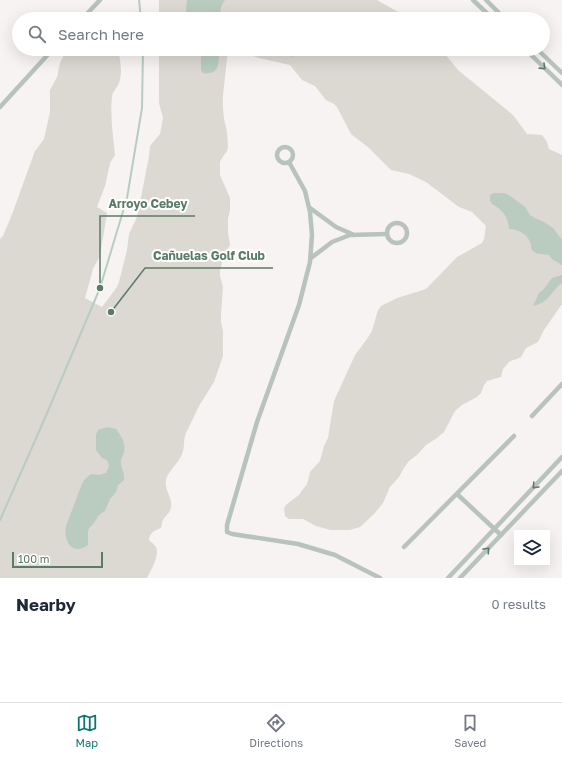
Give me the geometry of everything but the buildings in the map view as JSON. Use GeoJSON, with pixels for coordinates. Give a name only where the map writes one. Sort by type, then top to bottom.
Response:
{"type":"FeatureCollection","features":[{"type":"Feature","properties":{"kind":"street"},"geometry":{"type":"LineString","coordinates":[[89,12],[100,0]]}},
{"type":"Feature","properties":{"kind":"street"},"geometry":{"type":"LineString","coordinates":[[473,0],[486,12]]}},
{"type":"Feature","properties":{"kind":"street"},"geometry":{"type":"LineString","coordinates":[[486,0],[498,12]]}},
{"type":"Feature","properties":{"kind":"street"},"geometry":{"type":"LineString","coordinates":[[0,107],[47,56]]}},
{"type":"Feature","properties":{"kind":"street"},"geometry":{"type":"LineString","coordinates":[[532,56],[562,85]]}},
{"type":"Feature","properties":{"kind":"street"},"geometry":{"type":"LineString","coordinates":[[544,56],[562,73]]}},
{"type":"Feature","properties":{"kind":"street"},"geometry":{"type":"LineString","coordinates":[[289,162],[305,191],[310,208],[312,235],[311,258],[299,305],[257,422],[227,525],[227,532],[313,548],[335,555],[380,578]]}},
{"type":"Feature","properties":{"kind":"street"},"geometry":{"type":"LineString","coordinates":[[310,208],[336,227],[353,235]]}},
{"type":"Feature","properties":{"kind":"street"},"geometry":{"type":"LineString","coordinates":[[392,224],[402,224],[406,229],[406,236],[399,242],[393,242],[387,234],[388,228],[392,224]]}},
{"type":"Feature","properties":{"kind":"street"},"geometry":{"type":"LineString","coordinates":[[311,258],[332,242],[350,235],[387,234]]}},
{"type":"Feature","properties":{"kind":"street"},"geometry":{"type":"LineString","coordinates":[[532,416],[562,384]]}},
{"type":"Feature","properties":{"kind":"street"},"geometry":{"type":"LineString","coordinates":[[404,547],[514,436]]}},
{"type":"Feature","properties":{"kind":"street"},"geometry":{"type":"LineString","coordinates":[[448,578],[562,457]]}},
{"type":"Feature","properties":{"kind":"street"},"geometry":{"type":"LineString","coordinates":[[460,578],[562,471]]}},
{"type":"Feature","properties":{"kind":"street"},"geometry":{"type":"LineString","coordinates":[[457,494],[501,535]]}},
{"type":"Feature","properties":{"kind":"shaded area"},"geometry":{"type":"Polygon","coordinates":[[[159,0],[377,0],[398,12],[159,12],[159,0]]]}},
{"type":"Feature","properties":{"kind":"shaded area"},"geometry":{"type":"Polygon","coordinates":[[[187,0],[225,0],[222,4],[220,12],[186,11],[187,0]]]}},
{"type":"Feature","properties":{"kind":"shaded area"},"geometry":{"type":"Polygon","coordinates":[[[64,56],[119,56],[121,70],[120,79],[112,96],[111,103],[115,155],[110,163],[105,186],[97,207],[107,213],[100,256],[93,269],[85,298],[102,307],[119,282],[127,250],[129,234],[137,217],[150,146],[160,134],[163,118],[159,103],[159,56],[228,56],[223,108],[228,147],[220,162],[220,175],[230,198],[228,232],[230,245],[223,258],[220,271],[223,287],[221,322],[223,331],[223,356],[214,382],[199,406],[186,433],[183,452],[167,477],[166,484],[171,500],[171,509],[163,520],[161,528],[150,535],[149,540],[156,547],[157,554],[153,567],[147,578],[0,578],[0,239],[3,236],[11,217],[35,151],[44,139],[50,112],[50,90],[57,77],[60,63],[64,56]]]}},
{"type":"Feature","properties":{"kind":"shaded area"},"geometry":{"type":"Polygon","coordinates":[[[201,56],[219,56],[216,70],[206,74],[201,70],[201,56]]]}},
{"type":"Feature","properties":{"kind":"shaded area"},"geometry":{"type":"Polygon","coordinates":[[[254,56],[447,56],[458,70],[513,115],[527,134],[542,135],[547,142],[549,149],[562,155],[562,304],[544,330],[538,342],[526,348],[521,357],[509,362],[503,369],[501,377],[487,381],[481,393],[477,397],[462,405],[455,411],[444,432],[426,445],[409,461],[399,477],[390,487],[383,503],[374,514],[360,527],[350,530],[330,530],[316,526],[303,519],[289,519],[285,516],[284,508],[299,495],[307,484],[310,472],[320,461],[328,438],[334,401],[355,355],[372,331],[378,310],[381,306],[397,298],[427,288],[457,257],[482,243],[486,226],[472,212],[459,207],[426,182],[409,174],[391,170],[369,148],[351,134],[337,107],[326,100],[315,86],[302,80],[290,65],[254,56]]]}},
{"type":"Feature","properties":{"kind":"shaded area"},"geometry":{"type":"Polygon","coordinates":[[[494,193],[504,193],[509,195],[525,207],[530,215],[553,228],[562,240],[562,265],[552,259],[549,255],[539,254],[532,250],[529,239],[524,234],[519,231],[509,229],[508,221],[504,214],[499,208],[492,204],[490,200],[490,195],[494,193]]]}},
{"type":"Feature","properties":{"kind":"shaded area"},"geometry":{"type":"Polygon","coordinates":[[[562,275],[562,283],[546,300],[533,306],[539,293],[552,278],[562,275]]]}},
{"type":"Feature","properties":{"kind":"shaded area"},"geometry":{"type":"Polygon","coordinates":[[[107,427],[116,429],[124,442],[124,452],[121,462],[124,480],[118,485],[116,492],[110,499],[105,511],[99,515],[89,528],[88,545],[77,549],[73,548],[67,541],[65,531],[66,526],[85,479],[91,474],[99,475],[106,473],[108,469],[109,465],[107,460],[102,458],[96,450],[96,435],[98,430],[107,427]]]}},
{"type":"Feature","properties":{"kind":"waterway"},"geometry":{"type":"LineString","coordinates":[[139,0],[140,12]]}},
{"type":"Feature","properties":{"kind":"waterway"},"geometry":{"type":"LineString","coordinates":[[0,520],[100,288],[127,198],[142,108],[143,56]]}},
{"type":"Feature","properties":{"kind":"place","name":"Arroyo Cebey"},"geometry":{"type":"Point","coordinates":[100,288]}},
{"type":"Feature","properties":{"kind":"place","name":"Cañuelas Golf Club"},"geometry":{"type":"Point","coordinates":[111,312]}}]}
